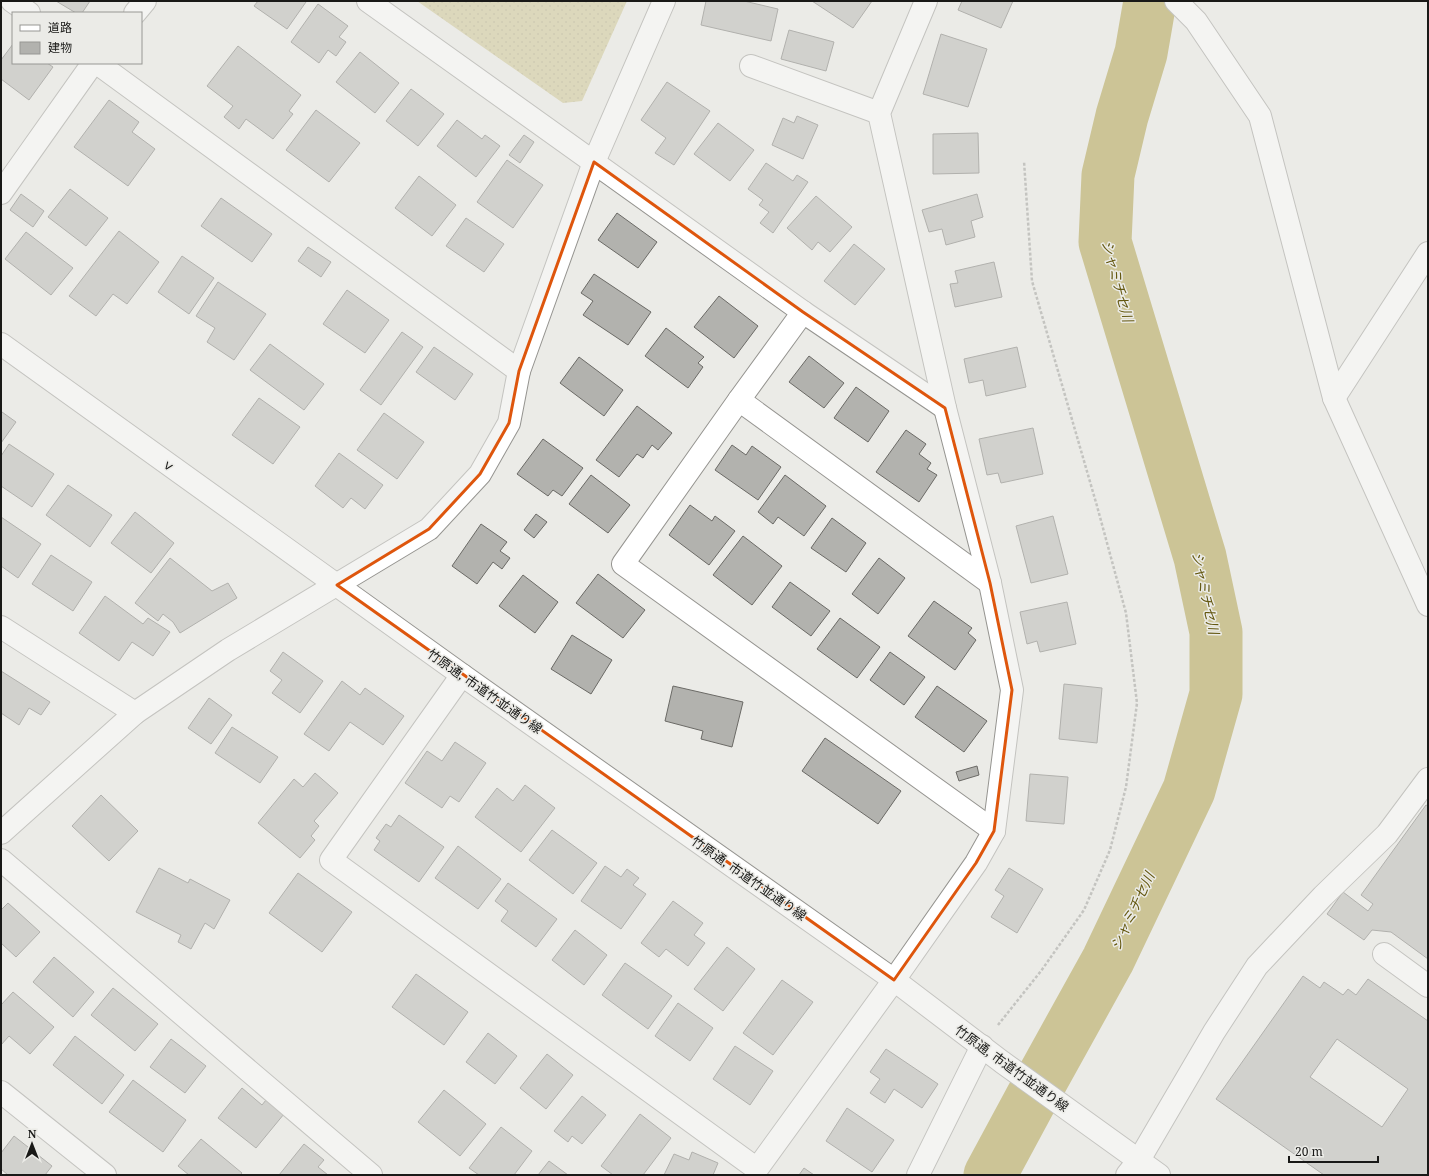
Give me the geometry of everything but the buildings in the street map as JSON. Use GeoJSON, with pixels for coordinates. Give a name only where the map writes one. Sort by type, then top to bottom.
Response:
{"type":"FeatureCollection","features":[{"type":"Feature","properties":{"kind":"street"},"geometry":{"type":"LineString","coordinates":[[12,1],[28,12]]}},
{"type":"Feature","properties":{"kind":"street"},"geometry":{"type":"LineString","coordinates":[[136,12],[145,1]]}},
{"type":"Feature","properties":{"kind":"street"},"geometry":{"type":"LineString","coordinates":[[368,1],[803,312],[945,408]]}},
{"type":"Feature","properties":{"kind":"street"},"geometry":{"type":"LineString","coordinates":[[1,833],[135,713],[228,650],[429,529],[480,474],[509,423],[519,371],[594,162],[664,1]]}},
{"type":"Feature","properties":{"kind":"street"},"geometry":{"type":"LineString","coordinates":[[462,675],[331,860],[755,1172],[894,980],[976,863],[994,831],[1012,690],[990,583],[945,408],[879,113],[926,1]]}},
{"type":"Feature","properties":{"kind":"street"},"geometry":{"type":"LineString","coordinates":[[1176,1],[1196,21],[1260,116],[1334,398],[1428,605]]}},
{"type":"Feature","properties":{"kind":"street"},"geometry":{"type":"LineString","coordinates":[[1,192],[92,64]]}},
{"type":"Feature","properties":{"kind":"street"},"geometry":{"type":"LineString","coordinates":[[99,64],[519,371]]}},
{"type":"Feature","properties":{"kind":"street"},"geometry":{"type":"LineString","coordinates":[[751,66],[879,113]]}},
{"type":"Feature","properties":{"kind":"street"},"geometry":{"type":"LineString","coordinates":[[1334,398],[1428,253]]}},
{"type":"Feature","properties":{"kind":"street"},"geometry":{"type":"LineString","coordinates":[[803,312],[623,564],[994,831]]}},
{"type":"Feature","properties":{"kind":"street","name":"ｖ"},"geometry":{"type":"LineString","coordinates":[[1,344],[337,584]]}},
{"type":"Feature","properties":{"kind":"street"},"geometry":{"type":"LineString","coordinates":[[739,400],[990,583]]}},
{"type":"Feature","properties":{"kind":"street","name":"竹原通, 市道竹並通り線"},"geometry":{"type":"LineString","coordinates":[[337,584],[462,675],[894,980],[1002,1062],[1092,1126],[1133,1168],[1159,1175]]}},
{"type":"Feature","properties":{"kind":"street"},"geometry":{"type":"LineString","coordinates":[[1,627],[135,713]]}},
{"type":"Feature","properties":{"kind":"street"},"geometry":{"type":"LineString","coordinates":[[1133,1168],[1214,1032],[1256,966],[1323,896],[1387,834],[1428,779]]}},
{"type":"Feature","properties":{"kind":"street"},"geometry":{"type":"LineString","coordinates":[[1,860],[371,1175]]}},
{"type":"Feature","properties":{"kind":"street"},"geometry":{"type":"LineString","coordinates":[[1384,954],[1428,986]]}},
{"type":"Feature","properties":{"kind":"street"},"geometry":{"type":"LineString","coordinates":[[918,1175],[982,1046]]}},
{"type":"Feature","properties":{"kind":"street"},"geometry":{"type":"LineString","coordinates":[[1,1092],[105,1175]]}},
{"type":"Feature","properties":{"kind":"path"},"geometry":{"type":"LineString","coordinates":[[982,1046],[1041,971],[1084,910],[1110,850],[1126,787],[1138,703],[1126,613],[1097,506],[1032,281],[1024,161]]}},
{"type":"Feature","properties":{"kind":"highlighted area"},"geometry":{"type":"Polygon","coordinates":[[[594,162],[803,312],[945,408],[990,583],[1012,690],[994,831],[976,863],[894,980],[337,585],[429,529],[480,474],[509,423],[519,371],[594,162]]]}},
{"type":"Feature","properties":{"kind":"shaded area"},"geometry":{"type":"Polygon","coordinates":[[[417,1],[627,1],[582,101],[563,103],[417,1]]]}},
{"type":"Feature","properties":{"kind":"waterway","name":"シャミチセ川"},"geometry":{"type":"LineString","coordinates":[[990,1175],[1108,960],[1189,790],[1216,694],[1216,632],[1200,557],[1105,242],[1108,175],[1122,116],[1141,53],[1150,1]]}}]}
